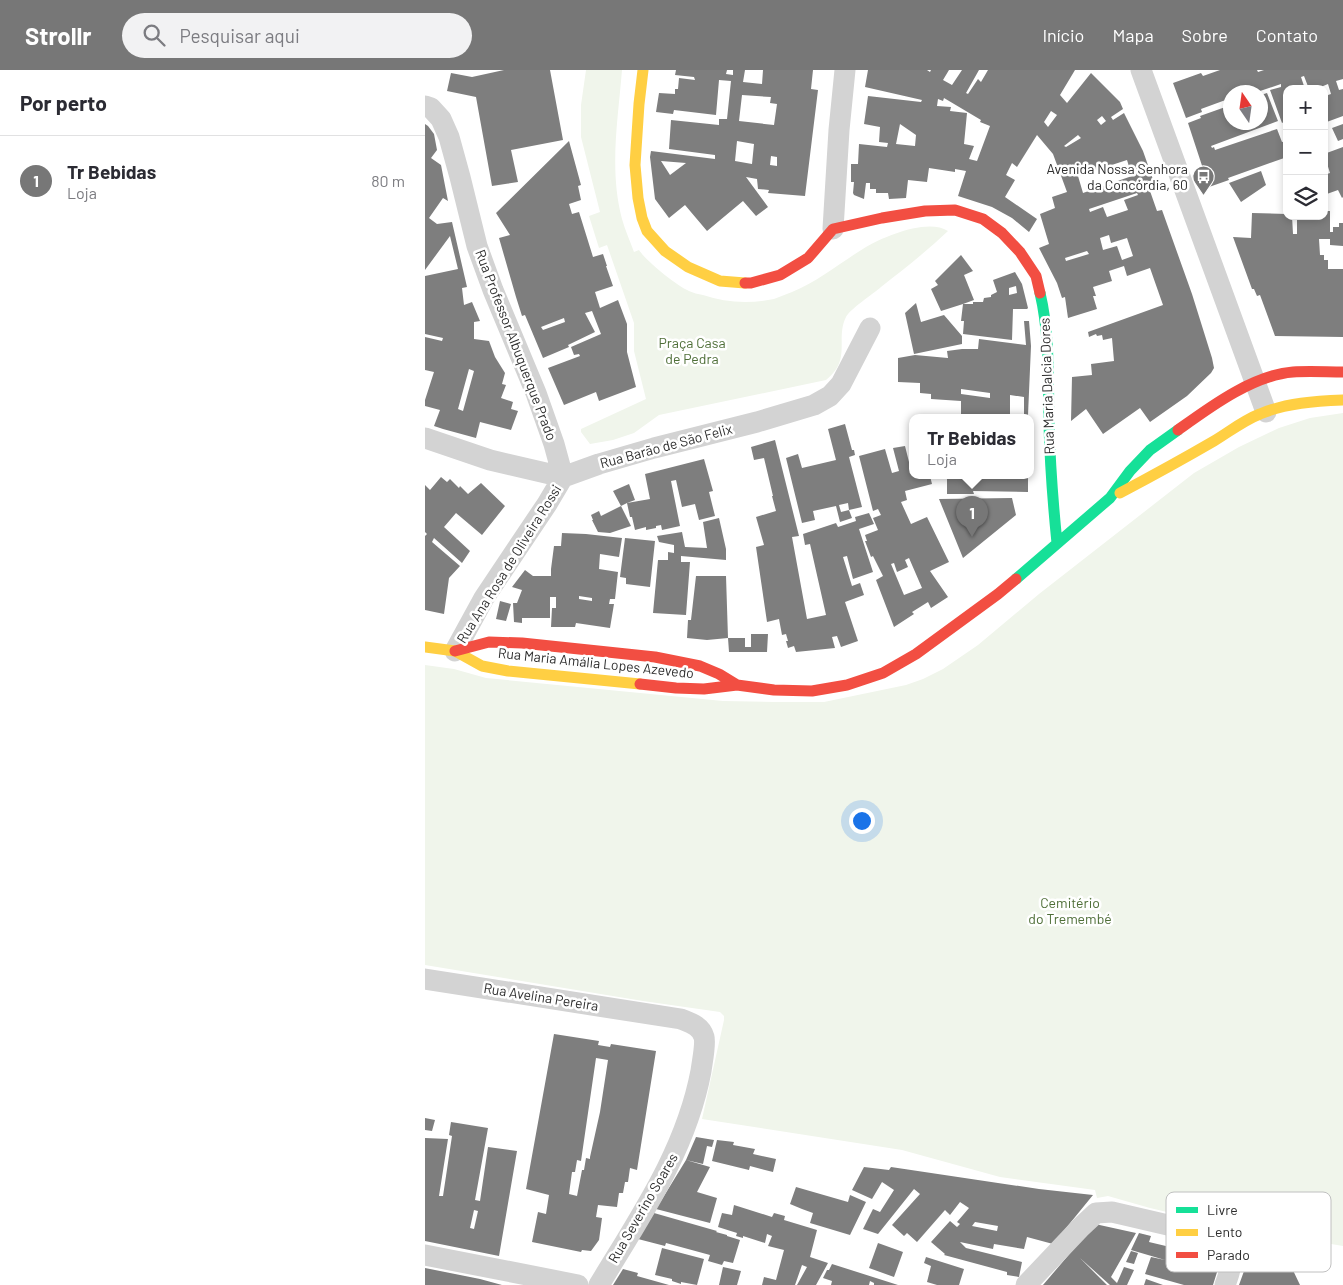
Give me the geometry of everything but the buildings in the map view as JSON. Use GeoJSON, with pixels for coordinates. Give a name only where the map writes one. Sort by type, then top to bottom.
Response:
{"type":"FeatureCollection","features":[{"type":"Feature","properties":{"kind":"main road"},"geometry":{"type":"LineString","coordinates":[[643,70],[635,165],[638,198],[647,231],[665,251],[688,267],[720,282],[751,283],[780,275],[808,258],[833,229]]}},
{"type":"Feature","properties":{"kind":"main road","name":"Rua Maria Dalcia Dores"},"geometry":{"type":"LineString","coordinates":[[833,229],[925,211],[955,210],[983,219],[1002,233],[1020,252],[1036,276],[1043,305],[1048,357],[1051,479],[1057,543]]}},
{"type":"Feature","properties":{"kind":"main road","name":"Rua Maria Amália Lopes Azevedo"},"geometry":{"type":"LineString","coordinates":[[1110,498],[1130,471],[1150,450],[1209,407],[1255,382],[1292,372],[1343,372]]}},
{"type":"Feature","properties":{"kind":"main road","name":"Rua Maria Amália Lopes Azevedo"},"geometry":{"type":"LineString","coordinates":[[425,647],[455,651],[482,666],[508,671],[695,689],[737,686],[774,690],[812,690],[847,685],[883,673],[916,654],[963,621],[998,594],[1110,498],[1266,412],[1299,405],[1343,400]]}},
{"type":"Feature","properties":{"kind":"main road","name":"Rua Maria Amália Lopes Azevedo"},"geometry":{"type":"LineString","coordinates":[[455,651],[489,642],[522,642],[655,657],[701,666],[719,674],[737,686]]}},
{"type":"Feature","properties":{"kind":"street"},"geometry":{"type":"LineString","coordinates":[[833,229],[845,70]]}},
{"type":"Feature","properties":{"kind":"street"},"geometry":{"type":"LineString","coordinates":[[1140,70],[1266,412]]}},
{"type":"Feature","properties":{"kind":"street","name":"Rua Professor Albuquerque Prado"},"geometry":{"type":"LineString","coordinates":[[425,106],[431,108],[441,119],[449,137],[477,246],[493,290],[536,393],[554,444],[563,477]]}},
{"type":"Feature","properties":{"kind":"street","name":"Rua Barão de São Felix"},"geometry":{"type":"LineString","coordinates":[[563,477],[653,448],[757,422],[814,405],[830,396],[841,384],[870,328]]}},
{"type":"Feature","properties":{"kind":"street"},"geometry":{"type":"LineString","coordinates":[[425,438],[491,460],[563,477]]}},
{"type":"Feature","properties":{"kind":"street","name":"Rua Ana Rosa de Oliveira Rossi"},"geometry":{"type":"LineString","coordinates":[[455,651],[485,598],[543,512],[563,477]]}},
{"type":"Feature","properties":{"kind":"street","name":"Rua Avelina Pereira"},"geometry":{"type":"LineString","coordinates":[[425,979],[658,1014]]}},
{"type":"Feature","properties":{"kind":"street","name":"Rua Severino Soares"},"geometry":{"type":"LineString","coordinates":[[599,1285],[649,1202],[677,1149],[699,1078],[704,1037],[697,1025],[658,1014]]}},
{"type":"Feature","properties":{"kind":"street"},"geometry":{"type":"LineString","coordinates":[[1026,1285],[1096,1213],[1112,1212],[1166,1225]]}},
{"type":"Feature","properties":{"kind":"street"},"geometry":{"type":"LineString","coordinates":[[425,1255],[578,1285]]}},
{"type":"Feature","properties":{"kind":"street"},"geometry":{"type":"LineString","coordinates":[[1225,1285],[1230,1272]]}},
{"type":"Feature","properties":{"kind":"green space","name":"Praça Casa de Pedra"},"geometry":{"type":"Polygon","coordinates":[[[586,70],[622,70],[617,126],[616,182],[622,219],[634,252],[639,250],[662,273],[691,292],[729,301],[756,302],[774,299],[811,282],[866,247],[884,238],[918,227],[929,226],[948,231],[848,314],[843,325],[839,365],[826,380],[659,415],[634,433],[613,440],[590,444],[581,432],[581,429],[646,399],[634,351],[634,323],[607,245],[599,248],[589,216],[600,212],[581,137],[581,105],[586,70]]]}},
{"type":"Feature","properties":{"kind":"green space","name":"Cemitério do Tremembé"},"geometry":{"type":"Polygon","coordinates":[[[1343,413],[1343,1246],[1331,1244],[1331,1192],[1166,1192],[1166,1212],[1108,1196],[1097,1198],[1095,1190],[1000,1177],[902,1150],[702,1119],[724,1020],[724,1016],[720,1012],[425,965],[425,665],[454,669],[486,678],[723,701],[824,702],[906,685],[943,669],[978,645],[1039,594],[1194,473],[1239,447],[1279,428],[1310,418],[1343,413]]]}},
{"type":"Feature","properties":{"kind":"traffic: fast"},"geometry":{"type":"LineString","coordinates":[[1040,293],[1047,342],[1050,454],[1057,543]]}},
{"type":"Feature","properties":{"kind":"traffic: fast"},"geometry":{"type":"LineString","coordinates":[[1016,579],[1110,498],[1130,471],[1150,450],[1178,430]]}},
{"type":"Feature","properties":{"kind":"traffic: slow"},"geometry":{"type":"LineString","coordinates":[[643,70],[635,165],[638,198],[647,231],[665,251],[688,267],[720,281],[745,283]]}},
{"type":"Feature","properties":{"kind":"traffic: slow"},"geometry":{"type":"LineString","coordinates":[[1120,493],[1260,414],[1291,405],[1343,400]]}},
{"type":"Feature","properties":{"kind":"traffic: slow"},"geometry":{"type":"LineString","coordinates":[[425,647],[455,651],[482,666],[508,671],[640,684]]}},
{"type":"Feature","properties":{"kind":"traffic: jam"},"geometry":{"type":"LineString","coordinates":[[745,283],[780,275],[808,258],[833,229],[925,211],[955,210],[983,219],[1002,233],[1020,252],[1036,276],[1040,293]]}},
{"type":"Feature","properties":{"kind":"traffic: jam"},"geometry":{"type":"LineString","coordinates":[[1178,430],[1233,394],[1263,379],[1293,372],[1343,372]]}},
{"type":"Feature","properties":{"kind":"traffic: jam"},"geometry":{"type":"LineString","coordinates":[[640,684],[704,689],[737,685],[774,690],[812,691],[847,685],[883,673],[916,654],[1016,579]]}},
{"type":"Feature","properties":{"kind":"traffic: jam"},"geometry":{"type":"LineString","coordinates":[[455,651],[489,642],[522,643],[655,657],[700,666],[719,674],[737,685]]}},
{"type":"Feature","properties":{"kind":"place","name":"Avenida Nossa Senhora da Concórdia, 60"},"geometry":{"type":"Point","coordinates":[1204,196]}},
{"type":"Feature","properties":{"kind":"place","name":"Tr Bebidas"},"geometry":{"type":"Point","coordinates":[972,537]}}]}
